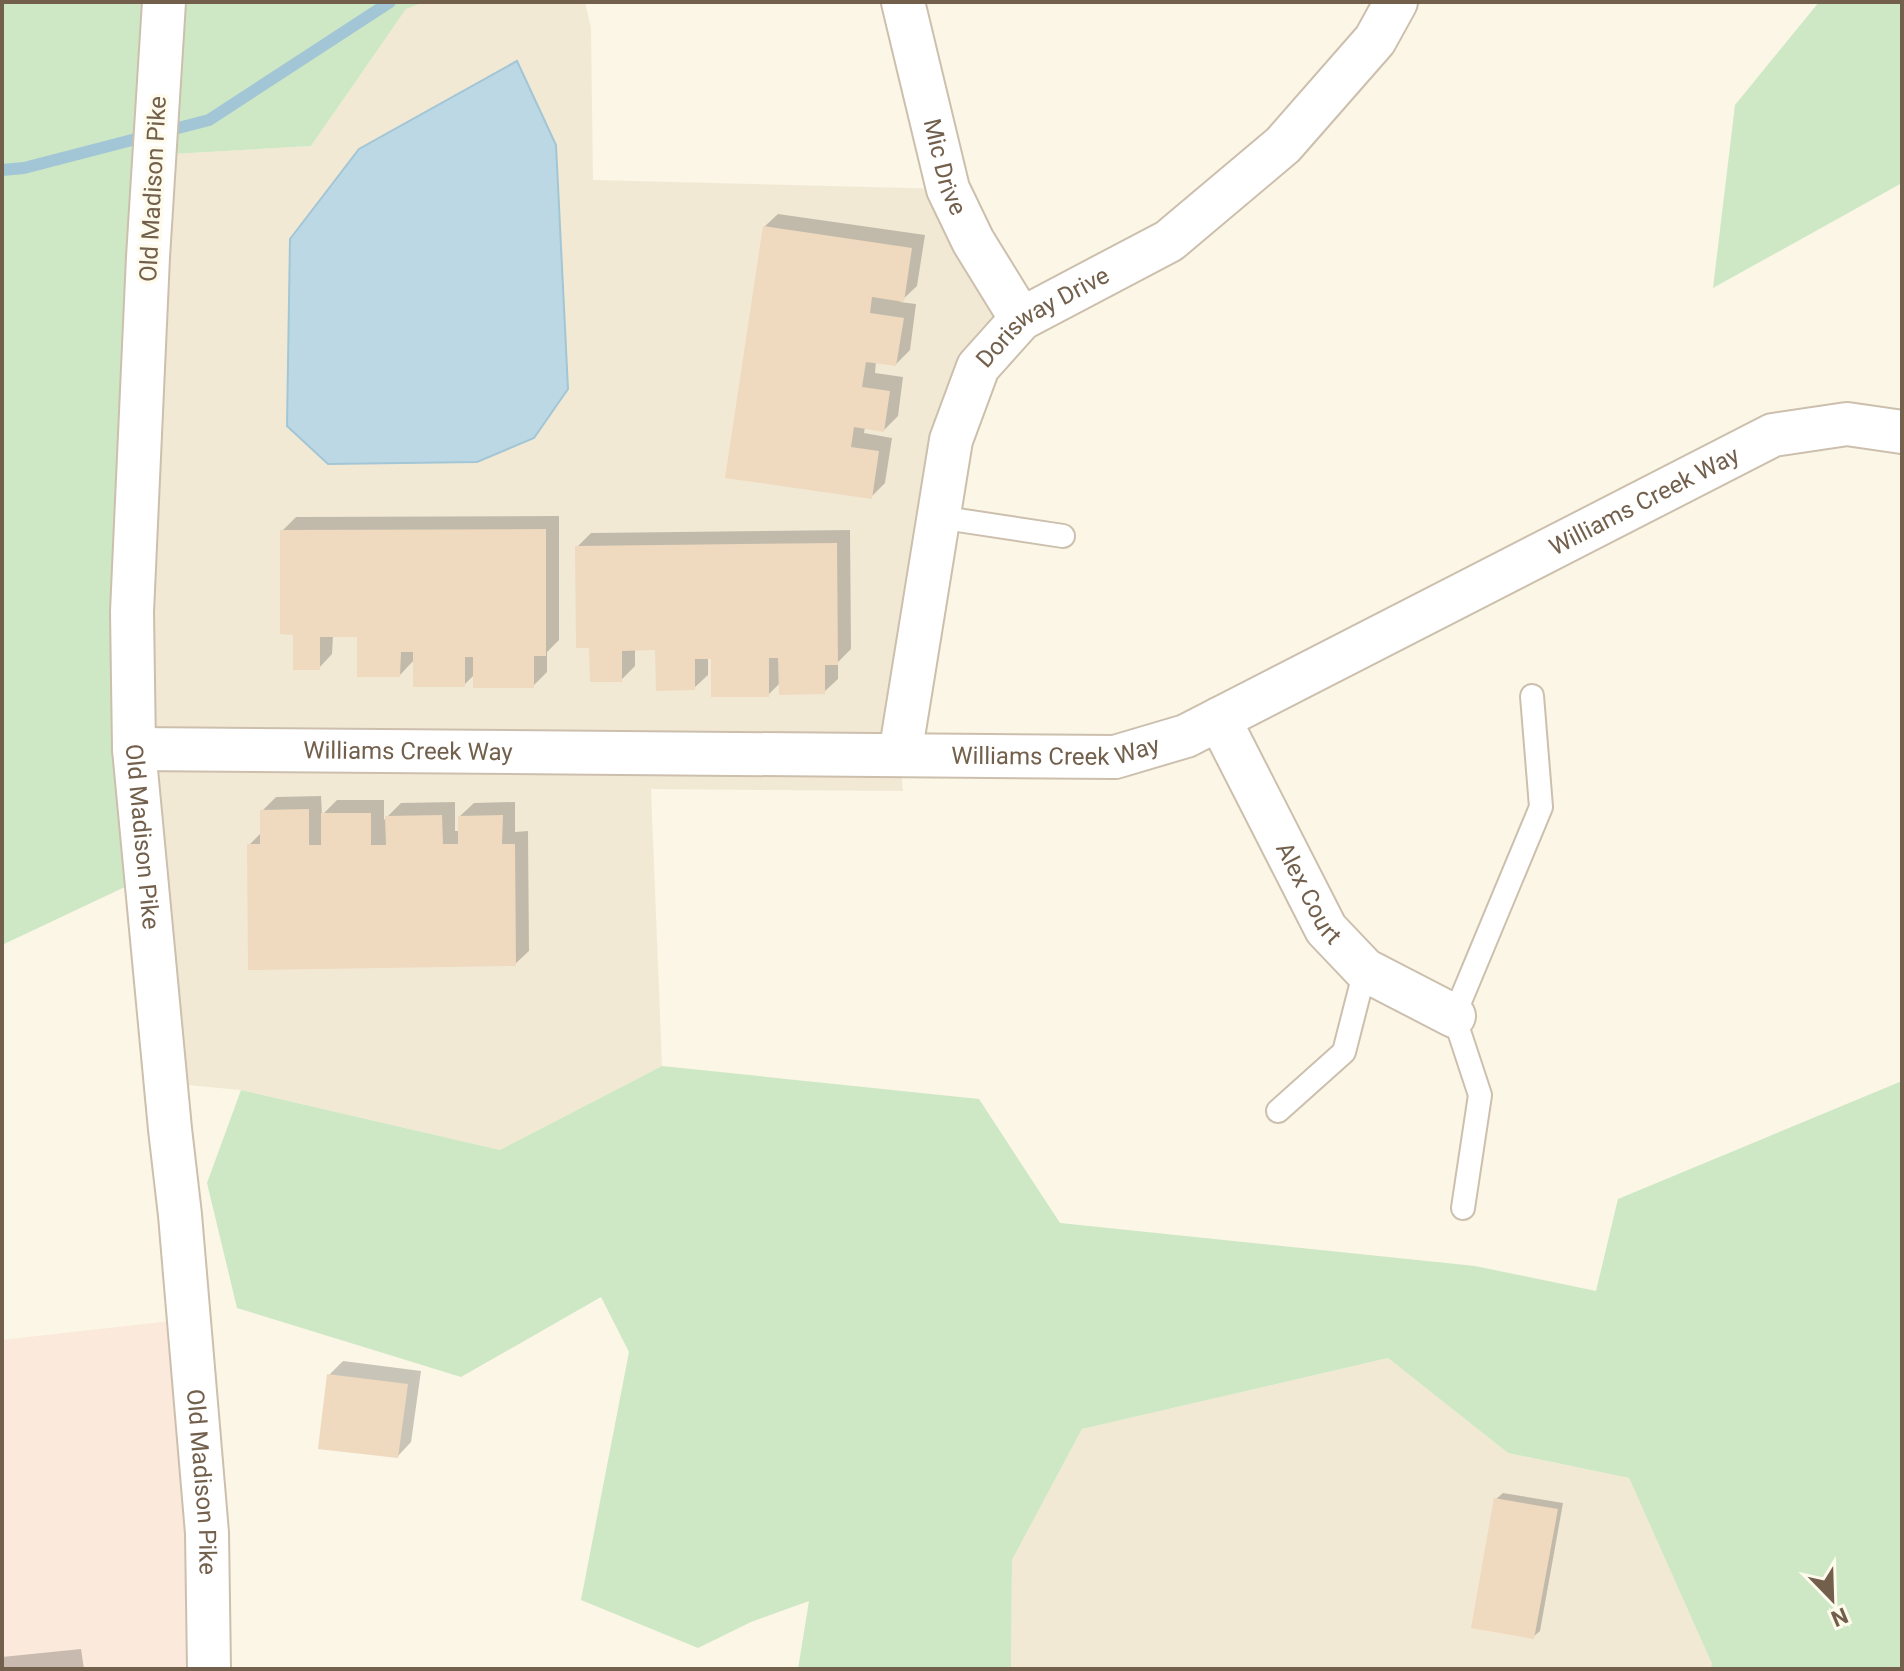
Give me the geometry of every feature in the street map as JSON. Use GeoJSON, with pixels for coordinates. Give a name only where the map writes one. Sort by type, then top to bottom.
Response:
{"type":"FeatureCollection","features":[{"type":"Feature","properties":{"kind":"street","name":"Old Madison Pike"},"geometry":{"type":"LineString","coordinates":[[164,2],[148,257],[132,612],[134,749],[180,1215],[207,1533],[209,1669]]}},
{"type":"Feature","properties":{"kind":"street","name":"Mic Drive"},"geometry":{"type":"LineString","coordinates":[[903,2],[948,189],[973,241],[1021,319]]}},
{"type":"Feature","properties":{"kind":"street","name":"Dorisway Drive"},"geometry":{"type":"LineString","coordinates":[[900,755],[951,440],[978,367],[1021,319],[1169,241],[1283,145],[1375,40],[1396,2]]}},
{"type":"Feature","properties":{"kind":"street","name":"Williams Creek Way"},"geometry":{"type":"LineString","coordinates":[[134,749],[1115,757],[1186,736],[1773,435],[1847,424],[1902,432]]}},
{"type":"Feature","properties":{"kind":"street","name":"Alex Court"},"geometry":{"type":"LineString","coordinates":[[1219,719],[1326,929],[1365,970],[1454,1016]]}},
{"type":"Feature","properties":{"kind":"lane"},"geometry":{"type":"LineString","coordinates":[[938,517],[1063,536]]}},
{"type":"Feature","properties":{"kind":"lane"},"geometry":{"type":"LineString","coordinates":[[1463,1208],[1480,1095],[1454,1016],[1541,807],[1532,696]]}},
{"type":"Feature","properties":{"kind":"lane"},"geometry":{"type":"LineString","coordinates":[[1278,1111],[1344,1052],[1365,970]]}},
{"type":"Feature","properties":{"kind":"shaded area"},"geometry":{"type":"Polygon","coordinates":[[[425,2],[585,2],[591,28],[593,180],[948,189],[1021,319],[978,367],[900,755],[903,791],[651,789],[662,1066],[500,1150],[241,1090],[166,1083],[134,749],[155,155],[311,146],[406,9],[425,2]]]}},
{"type":"Feature","properties":{"kind":"shaded area"},"geometry":{"type":"Polygon","coordinates":[[[189,1319],[209,1669],[2,1669],[2,1340],[189,1319]]]}},
{"type":"Feature","properties":{"kind":"shaded area"},"geometry":{"type":"Polygon","coordinates":[[[1388,1358],[1508,1453],[1629,1478],[1712,1664],[1710,1669],[1011,1669],[1012,1560],[1082,1429],[1388,1358]]]}},
{"type":"Feature","properties":{"kind":"green space"},"geometry":{"type":"Polygon","coordinates":[[[2,2],[425,2],[406,9],[311,146],[155,155],[146,877],[2,945],[2,2]]]}},
{"type":"Feature","properties":{"kind":"green space"},"geometry":{"type":"Polygon","coordinates":[[[1819,2],[1902,2],[1902,183],[1713,288],[1735,105],[1819,2]]]}},
{"type":"Feature","properties":{"kind":"green space"},"geometry":{"type":"Polygon","coordinates":[[[662,1066],[979,1099],[1060,1223],[1475,1266],[1596,1291],[1618,1199],[1902,1081],[1902,1669],[1710,1669],[1712,1664],[1629,1478],[1508,1453],[1388,1358],[1082,1429],[1012,1560],[1011,1669],[798,1669],[809,1601],[751,1622],[698,1648],[581,1600],[629,1352],[601,1297],[461,1377],[237,1308],[207,1183],[241,1090],[500,1150],[662,1066]]]}},
{"type":"Feature","properties":{"kind":"water"},"geometry":{"type":"Polygon","coordinates":[[[517,61],[556,145],[568,389],[534,438],[477,462],[328,464],[287,426],[290,239],[359,149],[517,61]]]}},
{"type":"Feature","properties":{"kind":"building"},"geometry":{"type":"Polygon","coordinates":[[[763,226],[912,248],[904,302],[872,297],[870,313],[904,318],[896,366],[866,362],[862,387],[890,391],[884,432],[854,427],[851,447],[879,451],[872,499],[725,478],[763,226]]]}},
{"type":"Feature","properties":{"kind":"building"},"geometry":{"type":"Polygon","coordinates":[[[546,529],[546,656],[534,656],[534,688],[473,688],[473,657],[465,657],[465,687],[413,687],[413,652],[401,652],[400,677],[357,677],[357,637],[320,637],[320,670],[293,670],[293,635],[280,634],[280,530],[546,529]]]}},
{"type":"Feature","properties":{"kind":"building"},"geometry":{"type":"Polygon","coordinates":[[[837,543],[838,665],[825,665],[825,694],[779,695],[778,658],[769,658],[769,697],[711,697],[711,659],[695,659],[695,690],[656,691],[655,650],[622,651],[622,682],[590,682],[589,648],[576,648],[575,546],[837,543]]]}},
{"type":"Feature","properties":{"kind":"building"},"geometry":{"type":"Polygon","coordinates":[[[309,809],[309,845],[321,845],[321,813],[371,813],[371,845],[386,845],[385,816],[442,815],[443,844],[458,844],[458,816],[503,815],[502,844],[515,844],[516,966],[248,970],[247,844],[260,844],[260,810],[309,809]]]}},
{"type":"Feature","properties":{"kind":"building"},"geometry":{"type":"Polygon","coordinates":[[[327,1374],[408,1384],[398,1458],[318,1449],[327,1374]]]}},
{"type":"Feature","properties":{"kind":"building"},"geometry":{"type":"Polygon","coordinates":[[[1494,1498],[1558,1509],[1534,1639],[1471,1628],[1494,1498]]]}},
{"type":"Feature","properties":{"kind":"waterway"},"geometry":{"type":"LineString","coordinates":[[2,170],[24,168],[209,120],[390,2]]}}]}
